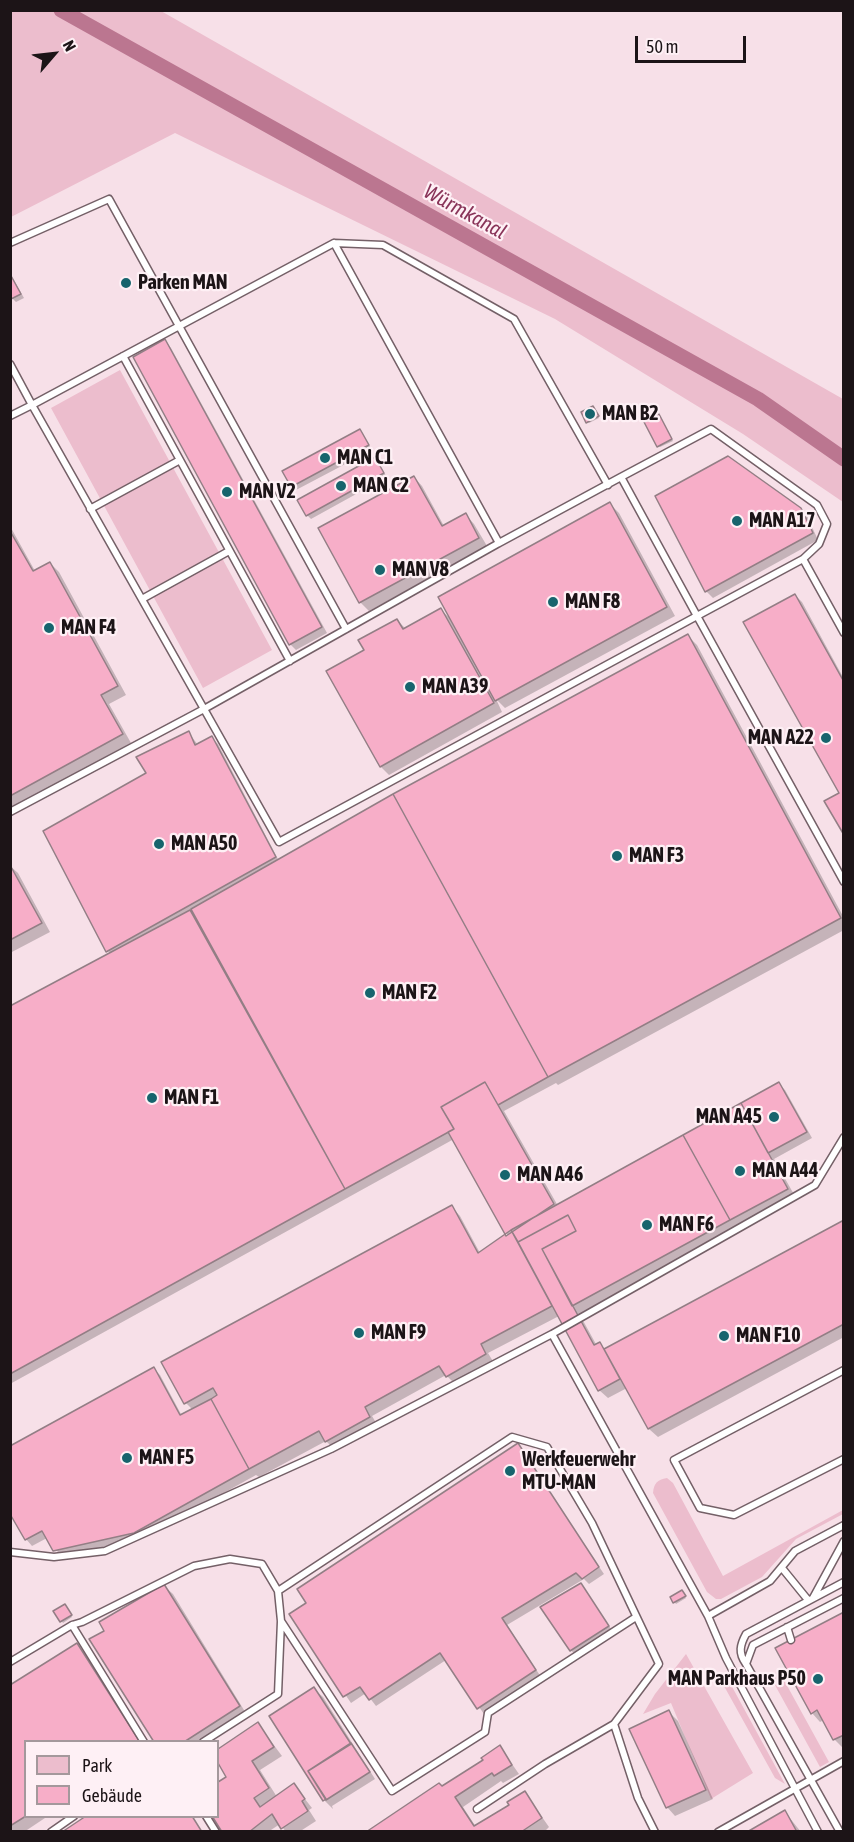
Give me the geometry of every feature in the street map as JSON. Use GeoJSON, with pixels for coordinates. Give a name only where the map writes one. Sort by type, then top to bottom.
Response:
{"type":"FeatureCollection","features":[{"type":"Feature","properties":{"kind":"lane"},"geometry":{"type":"LineString","coordinates":[[10,243],[109,199],[346,629]]}},
{"type":"Feature","properties":{"kind":"lane"},"geometry":{"type":"LineString","coordinates":[[334,243],[498,543]]}},
{"type":"Feature","properties":{"kind":"lane"},"geometry":{"type":"LineString","coordinates":[[10,416],[334,243],[383,245],[514,319],[608,484]]}},
{"type":"Feature","properties":{"kind":"lane"},"geometry":{"type":"LineString","coordinates":[[123,356],[290,661]]}},
{"type":"Feature","properties":{"kind":"lane"},"geometry":{"type":"LineString","coordinates":[[10,364],[32,405],[142,599],[204,709],[279,842],[803,560],[819,544],[827,524],[818,505],[711,429],[498,543],[204,709],[10,812]]}},
{"type":"Feature","properties":{"kind":"lane"},"geometry":{"type":"LineString","coordinates":[[90,508],[180,460]]}},
{"type":"Feature","properties":{"kind":"lane"},"geometry":{"type":"LineString","coordinates":[[621,477],[843,882]]}},
{"type":"Feature","properties":{"kind":"lane"},"geometry":{"type":"LineString","coordinates":[[142,599],[229,551]]}},
{"type":"Feature","properties":{"kind":"lane"},"geometry":{"type":"LineString","coordinates":[[803,560],[843,633]]}},
{"type":"Feature","properties":{"kind":"lane"},"geometry":{"type":"LineString","coordinates":[[10,1552],[54,1557],[105,1551],[331,1449],[552,1334],[815,1185],[843,1137]]}},
{"type":"Feature","properties":{"kind":"lane"},"geometry":{"type":"LineString","coordinates":[[552,1334],[708,1616],[721,1648],[818,1832]]}},
{"type":"Feature","properties":{"kind":"lane"},"geometry":{"type":"LineString","coordinates":[[843,1370],[674,1460],[700,1508],[734,1515],[843,1459]]}},
{"type":"Feature","properties":{"kind":"lane"},"geometry":{"type":"LineString","coordinates":[[278,1591],[512,1437],[547,1447],[591,1523],[658,1664],[614,1724],[545,1764],[477,1809]]}},
{"type":"Feature","properties":{"kind":"lane"},"geometry":{"type":"LineString","coordinates":[[708,1616],[770,1581],[795,1551],[843,1525]]}},
{"type":"Feature","properties":{"kind":"lane"},"geometry":{"type":"LineString","coordinates":[[810,1599],[843,1541]]}},
{"type":"Feature","properties":{"kind":"lane"},"geometry":{"type":"LineString","coordinates":[[10,1662],[72,1625],[194,1566],[230,1559],[262,1564],[278,1591],[281,1621],[278,1694],[206,1740]]}},
{"type":"Feature","properties":{"kind":"lane"},"geometry":{"type":"LineString","coordinates":[[782,1568],[810,1599]]}},
{"type":"Feature","properties":{"kind":"lane"},"geometry":{"type":"LineString","coordinates":[[840,1832],[741,1657],[740,1645],[746,1634],[843,1581]]}},
{"type":"Feature","properties":{"kind":"lane"},"geometry":{"type":"LineString","coordinates":[[746,1664],[753,1645],[843,1598]]}},
{"type":"Feature","properties":{"kind":"lane"},"geometry":{"type":"LineString","coordinates":[[281,1621],[392,1791],[485,1732],[488,1713],[636,1617]]}},
{"type":"Feature","properties":{"kind":"lane"},"geometry":{"type":"LineString","coordinates":[[72,1625],[143,1740]]}},
{"type":"Feature","properties":{"kind":"lane"},"geometry":{"type":"LineString","coordinates":[[787,1627],[791,1640]]}},
{"type":"Feature","properties":{"kind":"lane"},"geometry":{"type":"LineString","coordinates":[[614,1724],[638,1798],[655,1832]]}},
{"type":"Feature","properties":{"kind":"lane"},"geometry":{"type":"LineString","coordinates":[[718,1832],[843,1761]]}},
{"type":"Feature","properties":{"kind":"lane"},"geometry":{"type":"LineString","coordinates":[[51,1832],[71,1818]]}},
{"type":"Feature","properties":{"kind":"lane"},"geometry":{"type":"LineString","coordinates":[[207,1818],[216,1832]]}},
{"type":"Feature","properties":{"kind":"green space"},"geometry":{"type":"Polygon","coordinates":[[[11,10],[161,11],[843,399],[843,502],[743,434],[555,319],[175,133],[11,217],[11,10]]]}},
{"type":"Feature","properties":{"kind":"green space"},"geometry":{"type":"Polygon","coordinates":[[[120,370],[272,650],[203,688],[51,408],[120,370]]]}},
{"type":"Feature","properties":{"kind":"green space"},"geometry":{"type":"Polygon","coordinates":[[[667,1478],[673,1483],[723,1576],[843,1510],[843,1514],[796,1539],[762,1577],[721,1599],[716,1599],[707,1592],[653,1493],[657,1482],[667,1478]]]}},
{"type":"Feature","properties":{"kind":"green space"},"geometry":{"type":"Polygon","coordinates":[[[686,1654],[753,1773],[711,1799],[671,1703],[643,1714],[655,1694],[686,1654]]]}},
{"type":"Feature","properties":{"kind":"green space"},"geometry":{"type":"Polygon","coordinates":[[[779,1671],[829,1762],[820,1767],[770,1676],[779,1671]]]}},
{"type":"Feature","properties":{"kind":"green space"},"geometry":{"type":"Polygon","coordinates":[[[730,1683],[785,1784],[775,1778],[724,1686],[730,1683]]]}},
{"type":"Feature","properties":{"kind":"building"},"geometry":{"type":"Polygon","coordinates":[[[10,274],[21,294],[11,299],[10,299],[10,274]]]}},
{"type":"Feature","properties":{"kind":"building","name":"MAN V2"},"geometry":{"type":"Polygon","coordinates":[[[165,339],[322,627],[289,645],[133,357],[165,339]]]}},
{"type":"Feature","properties":{"kind":"building","name":"MAN B2"},"geometry":{"type":"Polygon","coordinates":[[[593,406],[599,416],[586,423],[581,412],[593,406]]]}},
{"type":"Feature","properties":{"kind":"building"},"geometry":{"type":"Polygon","coordinates":[[[659,414],[672,439],[657,447],[644,422],[659,414]]]}},
{"type":"Feature","properties":{"kind":"building","name":"MAN C1"},"geometry":{"type":"Polygon","coordinates":[[[360,429],[369,445],[291,487],[282,471],[360,429]]]}},
{"type":"Feature","properties":{"kind":"building","name":"MAN A17"},"geometry":{"type":"Polygon","coordinates":[[[728,456],[801,508],[813,533],[705,592],[655,496],[728,456]]]}},
{"type":"Feature","properties":{"kind":"building","name":"MAN C2"},"geometry":{"type":"Polygon","coordinates":[[[375,457],[384,473],[306,516],[297,500],[375,457]]]}},
{"type":"Feature","properties":{"kind":"building","name":"MAN V8"},"geometry":{"type":"Polygon","coordinates":[[[414,476],[442,526],[466,513],[479,538],[359,603],[318,528],[414,476]]]}},
{"type":"Feature","properties":{"kind":"building","name":"MAN F8"},"geometry":{"type":"Polygon","coordinates":[[[610,502],[667,607],[495,701],[438,597],[610,502]]]}},
{"type":"Feature","properties":{"kind":"building","name":"MAN F4"},"geometry":{"type":"Polygon","coordinates":[[[10,531],[33,571],[50,562],[118,686],[101,695],[123,734],[10,796],[10,531]]]}},
{"type":"Feature","properties":{"kind":"building","name":"MAN A22"},"geometry":{"type":"Polygon","coordinates":[[[795,594],[844,682],[844,835],[824,801],[839,793],[743,622],[795,594]]]}},
{"type":"Feature","properties":{"kind":"building","name":"MAN A39"},"geometry":{"type":"Polygon","coordinates":[[[441,608],[494,703],[380,767],[326,671],[364,650],[358,640],[397,619],[403,629],[441,608]]]}},
{"type":"Feature","properties":{"kind":"building","name":"MAN F3"},"geometry":{"type":"Polygon","coordinates":[[[688,634],[841,918],[548,1077],[393,794],[688,634]]]}},
{"type":"Feature","properties":{"kind":"building","name":"MAN A50"},"geometry":{"type":"Polygon","coordinates":[[[189,731],[195,745],[212,736],[276,857],[106,952],[43,831],[146,773],[136,757],[189,731]]]}},
{"type":"Feature","properties":{"kind":"building","name":"MAN F2"},"geometry":{"type":"Polygon","coordinates":[[[393,794],[548,1077],[498,1105],[485,1082],[441,1107],[454,1129],[345,1189],[191,909],[393,794]]]}},
{"type":"Feature","properties":{"kind":"building"},"geometry":{"type":"Polygon","coordinates":[[[10,865],[42,923],[10,940],[10,865]]]}},
{"type":"Feature","properties":{"kind":"building","name":"MAN F1"},"geometry":{"type":"Polygon","coordinates":[[[190,910],[345,1189],[10,1374],[10,1006],[190,910]]]}},
{"type":"Feature","properties":{"kind":"building","name":"MAN A46"},"geometry":{"type":"Polygon","coordinates":[[[485,1082],[554,1204],[506,1236],[448,1132],[454,1129],[441,1107],[485,1082]]]}},
{"type":"Feature","properties":{"kind":"building","name":"MAN A45"},"geometry":{"type":"Polygon","coordinates":[[[779,1082],[807,1132],[768,1153],[741,1103],[779,1082]]]}},
{"type":"Feature","properties":{"kind":"building","name":"MAN A44"},"geometry":{"type":"Polygon","coordinates":[[[741,1103],[788,1189],[730,1220],[683,1135],[741,1103]]]}},
{"type":"Feature","properties":{"kind":"building","name":"MAN F6"},"geometry":{"type":"Polygon","coordinates":[[[683,1135],[730,1220],[572,1306],[542,1249],[576,1231],[568,1215],[518,1242],[511,1230],[683,1135]]]}},
{"type":"Feature","properties":{"kind":"building","name":"MAN F9"},"geometry":{"type":"Polygon","coordinates":[[[452,1205],[478,1253],[511,1230],[552,1306],[481,1344],[486,1354],[446,1377],[439,1366],[365,1407],[370,1417],[325,1442],[319,1431],[249,1469],[211,1399],[217,1395],[213,1388],[184,1404],[161,1362],[452,1205]]]}},
{"type":"Feature","properties":{"kind":"building"},"geometry":{"type":"Polygon","coordinates":[[[568,1215],[576,1231],[542,1249],[594,1345],[600,1342],[620,1379],[598,1391],[518,1242],[568,1215]]]}},
{"type":"Feature","properties":{"kind":"building","name":"MAN F10"},"geometry":{"type":"Polygon","coordinates":[[[844,1220],[844,1324],[648,1429],[604,1349],[844,1220]]]}},
{"type":"Feature","properties":{"kind":"building","name":"MAN F5"},"geometry":{"type":"Polygon","coordinates":[[[154,1367],[180,1415],[211,1399],[249,1469],[134,1533],[53,1551],[42,1531],[25,1540],[10,1514],[10,1446],[154,1367]]]}},
{"type":"Feature","properties":{"kind":"building"},"geometry":{"type":"Polygon","coordinates":[[[518,1443],[599,1567],[582,1579],[576,1573],[502,1618],[536,1670],[477,1709],[440,1653],[369,1700],[360,1687],[343,1697],[289,1614],[306,1603],[297,1589],[518,1443]]]}},
{"type":"Feature","properties":{"kind":"building"},"geometry":{"type":"Polygon","coordinates":[[[581,1583],[609,1626],[570,1651],[540,1607],[581,1583]]]}},
{"type":"Feature","properties":{"kind":"building"},"geometry":{"type":"Polygon","coordinates":[[[164,1584],[240,1706],[187,1740],[153,1740],[89,1639],[104,1631],[99,1622],[164,1584]]]}},
{"type":"Feature","properties":{"kind":"building"},"geometry":{"type":"Polygon","coordinates":[[[682,1590],[686,1596],[673,1603],[670,1597],[682,1590]]]}},
{"type":"Feature","properties":{"kind":"building"},"geometry":{"type":"Polygon","coordinates":[[[65,1604],[72,1615],[60,1622],[53,1611],[65,1604]]]}},
{"type":"Feature","properties":{"kind":"building","name":"MAN Parkhaus P50"},"geometry":{"type":"Polygon","coordinates":[[[844,1612],[844,1735],[833,1740],[817,1710],[811,1714],[775,1648],[844,1612]]]}},
{"type":"Feature","properties":{"kind":"building"},"geometry":{"type":"Polygon","coordinates":[[[77,1643],[139,1740],[24,1740],[24,1817],[10,1826],[10,1685],[77,1643]]]}},
{"type":"Feature","properties":{"kind":"building"},"geometry":{"type":"Polygon","coordinates":[[[314,1687],[351,1744],[308,1771],[326,1799],[323,1801],[269,1716],[314,1687]]]}},
{"type":"Feature","properties":{"kind":"building"},"geometry":{"type":"Polygon","coordinates":[[[669,1710],[706,1790],[666,1808],[629,1729],[669,1710]]]}},
{"type":"Feature","properties":{"kind":"building"},"geometry":{"type":"Polygon","coordinates":[[[258,1722],[274,1747],[252,1761],[269,1788],[254,1798],[260,1807],[294,1783],[305,1799],[302,1801],[308,1811],[281,1829],[272,1814],[249,1832],[222,1832],[213,1818],[219,1818],[219,1781],[226,1777],[219,1765],[219,1748],[258,1722]]]}},
{"type":"Feature","properties":{"kind":"building"},"geometry":{"type":"Polygon","coordinates":[[[351,1743],[370,1772],[326,1800],[308,1771],[351,1743]]]}},
{"type":"Feature","properties":{"kind":"building"},"geometry":{"type":"Polygon","coordinates":[[[500,1745],[512,1765],[494,1776],[492,1773],[455,1797],[474,1826],[509,1805],[507,1802],[525,1791],[542,1818],[521,1832],[366,1832],[439,1783],[442,1786],[483,1760],[481,1758],[500,1745]]]}},
{"type":"Feature","properties":{"kind":"building"},"geometry":{"type":"Polygon","coordinates":[[[785,1810],[797,1832],[747,1832],[785,1810]]]}},
{"type":"Feature","properties":{"kind":"building"},"geometry":{"type":"Polygon","coordinates":[[[83,1818],[193,1818],[202,1832],[62,1832],[83,1818]]]}},
{"type":"Feature","properties":{"kind":"waterway","name":"Würmkanal"},"geometry":{"type":"LineString","coordinates":[[61,10],[758,399],[844,459]]}},
{"type":"Feature","properties":{"kind":"place","name":"Parken MAN"},"geometry":{"type":"Point","coordinates":[126,283]}},
{"type":"Feature","properties":{"kind":"place","name":"MAN B2"},"geometry":{"type":"Point","coordinates":[590,414]}},
{"type":"Feature","properties":{"kind":"place","name":"MAN C1"},"geometry":{"type":"Point","coordinates":[325,458]}},
{"type":"Feature","properties":{"kind":"place","name":"MAN C2"},"geometry":{"type":"Point","coordinates":[341,486]}},
{"type":"Feature","properties":{"kind":"place","name":"MAN V2"},"geometry":{"type":"Point","coordinates":[227,492]}},
{"type":"Feature","properties":{"kind":"place","name":"MAN A17"},"geometry":{"type":"Point","coordinates":[737,521]}},
{"type":"Feature","properties":{"kind":"place","name":"MAN V8"},"geometry":{"type":"Point","coordinates":[380,570]}},
{"type":"Feature","properties":{"kind":"place","name":"MAN F8"},"geometry":{"type":"Point","coordinates":[553,602]}},
{"type":"Feature","properties":{"kind":"place","name":"MAN F4"},"geometry":{"type":"Point","coordinates":[49,628]}},
{"type":"Feature","properties":{"kind":"place","name":"MAN A39"},"geometry":{"type":"Point","coordinates":[410,687]}},
{"type":"Feature","properties":{"kind":"place","name":"MAN A22"},"geometry":{"type":"Point","coordinates":[826,738]}},
{"type":"Feature","properties":{"kind":"place","name":"MAN A50"},"geometry":{"type":"Point","coordinates":[159,844]}},
{"type":"Feature","properties":{"kind":"place","name":"MAN F3"},"geometry":{"type":"Point","coordinates":[617,856]}},
{"type":"Feature","properties":{"kind":"place","name":"MAN F2"},"geometry":{"type":"Point","coordinates":[370,993]}},
{"type":"Feature","properties":{"kind":"place","name":"MAN F1"},"geometry":{"type":"Point","coordinates":[152,1098]}},
{"type":"Feature","properties":{"kind":"place","name":"MAN A45"},"geometry":{"type":"Point","coordinates":[774,1117]}},
{"type":"Feature","properties":{"kind":"place","name":"MAN A44"},"geometry":{"type":"Point","coordinates":[740,1171]}},
{"type":"Feature","properties":{"kind":"place","name":"MAN A46"},"geometry":{"type":"Point","coordinates":[505,1175]}},
{"type":"Feature","properties":{"kind":"place","name":"MAN F6"},"geometry":{"type":"Point","coordinates":[647,1225]}},
{"type":"Feature","properties":{"kind":"place","name":"MAN F9"},"geometry":{"type":"Point","coordinates":[359,1333]}},
{"type":"Feature","properties":{"kind":"place","name":"MAN F10"},"geometry":{"type":"Point","coordinates":[724,1336]}},
{"type":"Feature","properties":{"kind":"place","name":"MAN F5"},"geometry":{"type":"Point","coordinates":[127,1458]}},
{"type":"Feature","properties":{"kind":"place","name":"Werkfeuerwehr MTU-MAN"},"geometry":{"type":"Point","coordinates":[510,1471]}},
{"type":"Feature","properties":{"kind":"place","name":"MAN Parkhaus P50"},"geometry":{"type":"Point","coordinates":[818,1679]}}]}
